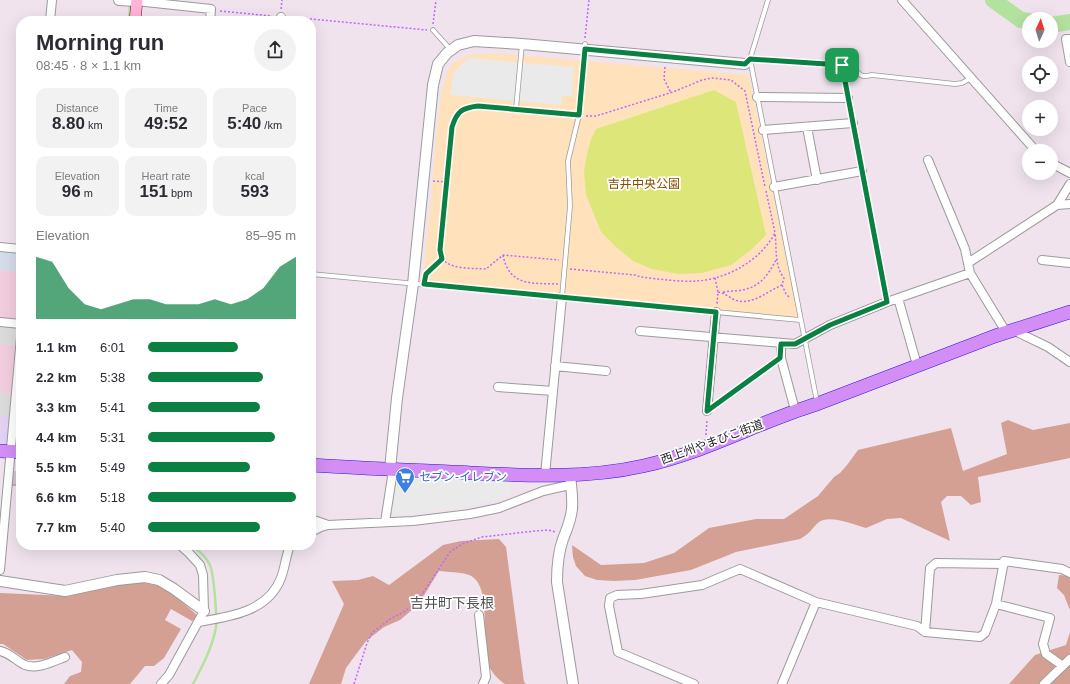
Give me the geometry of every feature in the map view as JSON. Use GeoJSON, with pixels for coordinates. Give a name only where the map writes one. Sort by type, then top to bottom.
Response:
{"type":"FeatureCollection","features":[{"type":"Feature","properties":{"kind":"highway","name":"西上州やまびこ街道"},"geometry":{"type":"LineString","coordinates":[[316,465],[544,475],[568,481],[604,472],[643,466],[679,457],[795,410],[817,404],[1010,331],[1070,312]]}},
{"type":"Feature","properties":{"kind":"main road"},"geometry":{"type":"LineString","coordinates":[[136,16],[137,1]]}},
{"type":"Feature","properties":{"kind":"street"},"geometry":{"type":"LineString","coordinates":[[50,16],[52,0]]}},
{"type":"Feature","properties":{"kind":"street"},"geometry":{"type":"LineString","coordinates":[[120,0],[211,10],[210,16]]}},
{"type":"Feature","properties":{"kind":"street"},"geometry":{"type":"LineString","coordinates":[[902,0],[1030,144]]}},
{"type":"Feature","properties":{"kind":"street"},"geometry":{"type":"LineString","coordinates":[[1070,39],[1066,39],[1070,62]]}},
{"type":"Feature","properties":{"kind":"street"},"geometry":{"type":"LineString","coordinates":[[385,522],[392,477],[390,469],[397,398],[413,284],[434,85],[438,64],[450,50],[458,45],[474,41],[585,47],[747,61]]}},
{"type":"Feature","properties":{"kind":"street"},"geometry":{"type":"LineString","coordinates":[[757,97],[848,98]]}},
{"type":"Feature","properties":{"kind":"street"},"geometry":{"type":"LineString","coordinates":[[763,130],[853,122]]}},
{"type":"Feature","properties":{"kind":"street"},"geometry":{"type":"LineString","coordinates":[[807,127],[817,180]]}},
{"type":"Feature","properties":{"kind":"street"},"geometry":{"type":"LineString","coordinates":[[928,160],[964,249],[970,273],[1010,331],[1048,347],[1070,362]]}},
{"type":"Feature","properties":{"kind":"street"},"geometry":{"type":"LineString","coordinates":[[1058,167],[1070,173]]}},
{"type":"Feature","properties":{"kind":"street"},"geometry":{"type":"LineString","coordinates":[[774,187],[862,171]]}},
{"type":"Feature","properties":{"kind":"street"},"geometry":{"type":"LineString","coordinates":[[968,263],[1057,205],[1070,184]]}},
{"type":"Feature","properties":{"kind":"street"},"geometry":{"type":"LineString","coordinates":[[1057,205],[1070,204]]}},
{"type":"Feature","properties":{"kind":"street"},"geometry":{"type":"LineString","coordinates":[[0,247],[16,248]]}},
{"type":"Feature","properties":{"kind":"street"},"geometry":{"type":"LineString","coordinates":[[1042,260],[1070,263]]}},
{"type":"Feature","properties":{"kind":"street"},"geometry":{"type":"LineString","coordinates":[[640,331],[795,344],[830,325],[887,302],[970,273]]}},
{"type":"Feature","properties":{"kind":"street"},"geometry":{"type":"LineString","coordinates":[[544,475],[562,297]]}},
{"type":"Feature","properties":{"kind":"street"},"geometry":{"type":"LineString","coordinates":[[898,298],[917,365]]}},
{"type":"Feature","properties":{"kind":"street"},"geometry":{"type":"LineString","coordinates":[[707,411],[716,312]]}},
{"type":"Feature","properties":{"kind":"street"},"geometry":{"type":"LineString","coordinates":[[0,322],[16,324]]}},
{"type":"Feature","properties":{"kind":"street"},"geometry":{"type":"LineString","coordinates":[[781,344],[780,358],[795,410]]}},
{"type":"Feature","properties":{"kind":"street"},"geometry":{"type":"LineString","coordinates":[[555,366],[606,371]]}},
{"type":"Feature","properties":{"kind":"street"},"geometry":{"type":"LineString","coordinates":[[498,387],[553,391]]}},
{"type":"Feature","properties":{"kind":"street"},"geometry":{"type":"LineString","coordinates":[[0,570],[16,389]]}},
{"type":"Feature","properties":{"kind":"street"},"geometry":{"type":"LineString","coordinates":[[316,530],[328,525],[413,521],[484,511],[499,508],[568,481],[572,508],[558,561],[557,582],[573,684]]}},
{"type":"Feature","properties":{"kind":"street"},"geometry":{"type":"LineString","coordinates":[[316,521],[328,525]]}},
{"type":"Feature","properties":{"kind":"street"},"geometry":{"type":"LineString","coordinates":[[161,684],[169,675],[204,611],[203,575],[200,565],[186,550]]}},
{"type":"Feature","properties":{"kind":"street"},"geometry":{"type":"LineString","coordinates":[[198,622],[214,620],[246,612],[262,602],[275,588],[281,577],[288,550]]}},
{"type":"Feature","properties":{"kind":"street"},"geometry":{"type":"LineString","coordinates":[[694,684],[618,652],[609,606],[610,598],[702,585],[740,569],[816,602],[917,626],[924,632],[980,637],[985,633],[996,604],[1004,561],[1062,569],[1070,573]]}},
{"type":"Feature","properties":{"kind":"street"},"geometry":{"type":"LineString","coordinates":[[924,632],[930,568],[936,563],[1004,564]]}},
{"type":"Feature","properties":{"kind":"street"},"geometry":{"type":"LineString","coordinates":[[0,581],[65,591],[117,580],[145,577],[159,580],[204,611]]}},
{"type":"Feature","properties":{"kind":"street"},"geometry":{"type":"LineString","coordinates":[[782,684],[816,602]]}},
{"type":"Feature","properties":{"kind":"street"},"geometry":{"type":"LineString","coordinates":[[996,604],[1050,618],[1043,644],[1046,654],[1063,666]]}},
{"type":"Feature","properties":{"kind":"street"},"geometry":{"type":"LineString","coordinates":[[479,615],[486,677],[483,684]]}},
{"type":"Feature","properties":{"kind":"street"},"geometry":{"type":"LineString","coordinates":[[0,650],[7,652],[26,665],[44,665],[65,657]]}},
{"type":"Feature","properties":{"kind":"street"},"geometry":{"type":"LineString","coordinates":[[1044,684],[1070,659]]}},
{"type":"Feature","properties":{"kind":"lane"},"geometry":{"type":"LineString","coordinates":[[768,0],[747,61],[757,97],[817,404]]}},
{"type":"Feature","properties":{"kind":"lane"},"geometry":{"type":"LineString","coordinates":[[433,30],[450,50]]}},
{"type":"Feature","properties":{"kind":"lane"},"geometry":{"type":"LineString","coordinates":[[516,109],[522,44]]}},
{"type":"Feature","properties":{"kind":"lane"},"geometry":{"type":"LineString","coordinates":[[562,297],[570,206],[568,161],[579,115],[585,47]]}},
{"type":"Feature","properties":{"kind":"lane"},"geometry":{"type":"LineString","coordinates":[[747,61],[842,65],[854,68],[860,76],[865,77],[872,75],[955,84],[962,83],[971,78]]}},
{"type":"Feature","properties":{"kind":"lane"},"geometry":{"type":"LineString","coordinates":[[842,65],[887,302]]}},
{"type":"Feature","properties":{"kind":"lane"},"geometry":{"type":"LineString","coordinates":[[316,274],[800,320]]}},
{"type":"Feature","properties":{"kind":"lane"},"geometry":{"type":"LineString","coordinates":[[707,411],[780,358]]}},
{"type":"Feature","properties":{"kind":"path"},"geometry":{"type":"LineString","coordinates":[[316,22],[433,30],[436,0]]}},
{"type":"Feature","properties":{"kind":"path"},"geometry":{"type":"LineString","coordinates":[[585,47],[589,0]]}},
{"type":"Feature","properties":{"kind":"path"},"geometry":{"type":"LineString","coordinates":[[211,10],[257,16]]}},
{"type":"Feature","properties":{"kind":"path"},"geometry":{"type":"LineString","coordinates":[[665,65],[664,79],[671,93]]}},
{"type":"Feature","properties":{"kind":"path"},"geometry":{"type":"LineString","coordinates":[[565,260],[503,256],[486,269],[458,267],[448,264],[442,259],[440,250],[452,127],[456,117],[462,110],[469,107],[478,106],[596,116],[671,93],[702,80],[712,78],[731,80],[745,92],[777,244],[776,260],[780,274],[784,278],[782,285],[790,299],[796,300]]}},
{"type":"Feature","properties":{"kind":"path"},"geometry":{"type":"LineString","coordinates":[[430,181],[447,182]]}},
{"type":"Feature","properties":{"kind":"path"},"geometry":{"type":"LineString","coordinates":[[564,268],[635,275],[641,278],[696,281],[715,278],[730,273],[745,265],[760,253],[775,234]]}},
{"type":"Feature","properties":{"kind":"path"},"geometry":{"type":"LineString","coordinates":[[503,256],[506,268],[509,273],[516,278],[536,284],[563,284]]}},
{"type":"Feature","properties":{"kind":"path"},"geometry":{"type":"LineString","coordinates":[[424,284],[426,274],[442,259]]}},
{"type":"Feature","properties":{"kind":"path"},"geometry":{"type":"LineString","coordinates":[[718,292],[744,289],[755,286],[761,282],[776,260]]}},
{"type":"Feature","properties":{"kind":"path"},"geometry":{"type":"LineString","coordinates":[[715,278],[718,292],[716,312]]}},
{"type":"Feature","properties":{"kind":"path"},"geometry":{"type":"LineString","coordinates":[[723,292],[730,298],[738,301],[745,301],[756,298],[782,285]]}},
{"type":"Feature","properties":{"kind":"path"},"geometry":{"type":"LineString","coordinates":[[705,447],[707,411]]}},
{"type":"Feature","properties":{"kind":"path"},"geometry":{"type":"LineString","coordinates":[[354,684],[367,643],[372,633],[390,619],[404,612],[417,602],[450,552],[462,544],[482,537],[548,530],[566,533]]}},
{"type":"Feature","properties":{"kind":"shaded area"},"geometry":{"type":"Polygon","coordinates":[[[468,58],[574,67],[572,96],[562,96],[561,105],[450,95],[454,72],[468,58]]]}},
{"type":"Feature","properties":{"kind":"shaded area"},"geometry":{"type":"Polygon","coordinates":[[[0,248],[16,250],[16,272],[0,270],[0,248]]]}},
{"type":"Feature","properties":{"kind":"shaded area"},"geometry":{"type":"Polygon","coordinates":[[[0,270],[16,272],[16,322],[0,320],[0,270]]]}},
{"type":"Feature","properties":{"kind":"shaded area"},"geometry":{"type":"Polygon","coordinates":[[[0,320],[16,322],[16,345],[0,344],[0,320]]]}},
{"type":"Feature","properties":{"kind":"shaded area"},"geometry":{"type":"Polygon","coordinates":[[[0,344],[16,345],[14,394],[0,393],[0,344]]]}},
{"type":"Feature","properties":{"kind":"shaded area"},"geometry":{"type":"Polygon","coordinates":[[[0,393],[14,394],[12,416],[0,416],[0,393]]]}},
{"type":"Feature","properties":{"kind":"shaded area"},"geometry":{"type":"Polygon","coordinates":[[[0,416],[12,416],[9,447],[0,446],[0,416]]]}},
{"type":"Feature","properties":{"kind":"shaded area"},"geometry":{"type":"Polygon","coordinates":[[[1008,420],[1033,430],[1070,423],[1070,458],[978,477],[981,502],[971,505],[961,496],[947,496],[941,502],[950,541],[901,518],[887,519],[866,528],[829,519],[819,522],[809,533],[800,539],[736,552],[691,570],[635,580],[597,580],[585,576],[576,566],[573,557],[572,545],[601,565],[644,563],[674,553],[709,528],[756,519],[784,519],[818,496],[834,477],[847,465],[858,450],[951,428],[963,471],[1007,454],[1001,423],[1008,420]]]}},
{"type":"Feature","properties":{"kind":"shaded area"},"geometry":{"type":"Polygon","coordinates":[[[396,474],[510,480],[510,495],[461,508],[392,516],[396,474]]]}},
{"type":"Feature","properties":{"kind":"shaded area"},"geometry":{"type":"Polygon","coordinates":[[[499,539],[506,547],[524,682],[526,684],[505,684],[496,677],[490,668],[485,647],[484,604],[482,591],[477,581],[466,574],[439,571],[418,605],[400,620],[384,627],[366,641],[346,668],[341,684],[309,684],[344,604],[332,581],[358,580],[373,576],[389,585],[443,545],[461,541],[499,539]]]}},
{"type":"Feature","properties":{"kind":"shaded area"},"geometry":{"type":"Polygon","coordinates":[[[1059,575],[1070,576],[1070,610],[1064,595],[1057,588],[1059,575]]]}},
{"type":"Feature","properties":{"kind":"shaded area"},"geometry":{"type":"Polygon","coordinates":[[[144,581],[161,585],[198,616],[192,621],[171,609],[165,620],[181,629],[164,658],[154,666],[145,666],[130,684],[64,684],[70,676],[81,672],[82,662],[72,650],[44,659],[27,660],[3,644],[0,644],[0,593],[68,596],[119,584],[144,581]]]}},
{"type":"Feature","properties":{"kind":"shaded area"},"geometry":{"type":"Polygon","coordinates":[[[1070,632],[1070,684],[1009,684],[1035,655],[1066,645],[1070,632]]]}},
{"type":"Feature","properties":{"kind":"green space","name":"吉井中央公園"},"geometry":{"type":"Polygon","coordinates":[[[478,54],[508,54],[749,75],[798,317],[423,282],[438,118],[443,85],[447,73],[451,66],[463,57],[478,54]]]}},
{"type":"Feature","properties":{"kind":"green space"},"geometry":{"type":"Polygon","coordinates":[[[714,90],[736,102],[766,235],[752,249],[731,265],[702,273],[678,274],[652,269],[633,261],[601,232],[586,195],[584,172],[591,139],[596,129],[714,90]]]}},
{"type":"Feature","properties":{"kind":"building"},"geometry":{"type":"Polygon","coordinates":[[[14,471],[16,471],[16,484],[13,484],[14,471]]]}},
{"type":"Feature","properties":{"kind":"waterway"},"geometry":{"type":"LineString","coordinates":[[993,0],[1022,20]]}},
{"type":"Feature","properties":{"kind":"waterway"},"geometry":{"type":"LineString","coordinates":[[129,16],[130,4]]}},
{"type":"Feature","properties":{"kind":"waterway"},"geometry":{"type":"LineString","coordinates":[[1058,24],[1070,22]]}},
{"type":"Feature","properties":{"kind":"waterway"},"geometry":{"type":"LineString","coordinates":[[193,684],[210,649],[216,627],[216,606],[211,568],[210,564],[197,550]]}},
{"type":"Feature","properties":{"kind":"place","name":"セブン-イレブン"},"geometry":{"type":"Point","coordinates":[405,494]}},
{"type":"Feature","properties":{"kind":"district","name":"吉井町下長根"},"geometry":{"type":"Point","coordinates":[452,603]}},
{"type":"Feature","properties":{"kind":"route"},"geometry":{"type":"LineString","coordinates":[[585,49],[745,64],[750,59],[842,65],[887,302],[830,325],[795,344],[781,344],[780,358],[707,411],[716,312],[424,284],[426,274],[442,259],[440,250],[452,127],[456,117],[462,110],[469,107],[478,106],[579,115],[585,49]]}}]}
